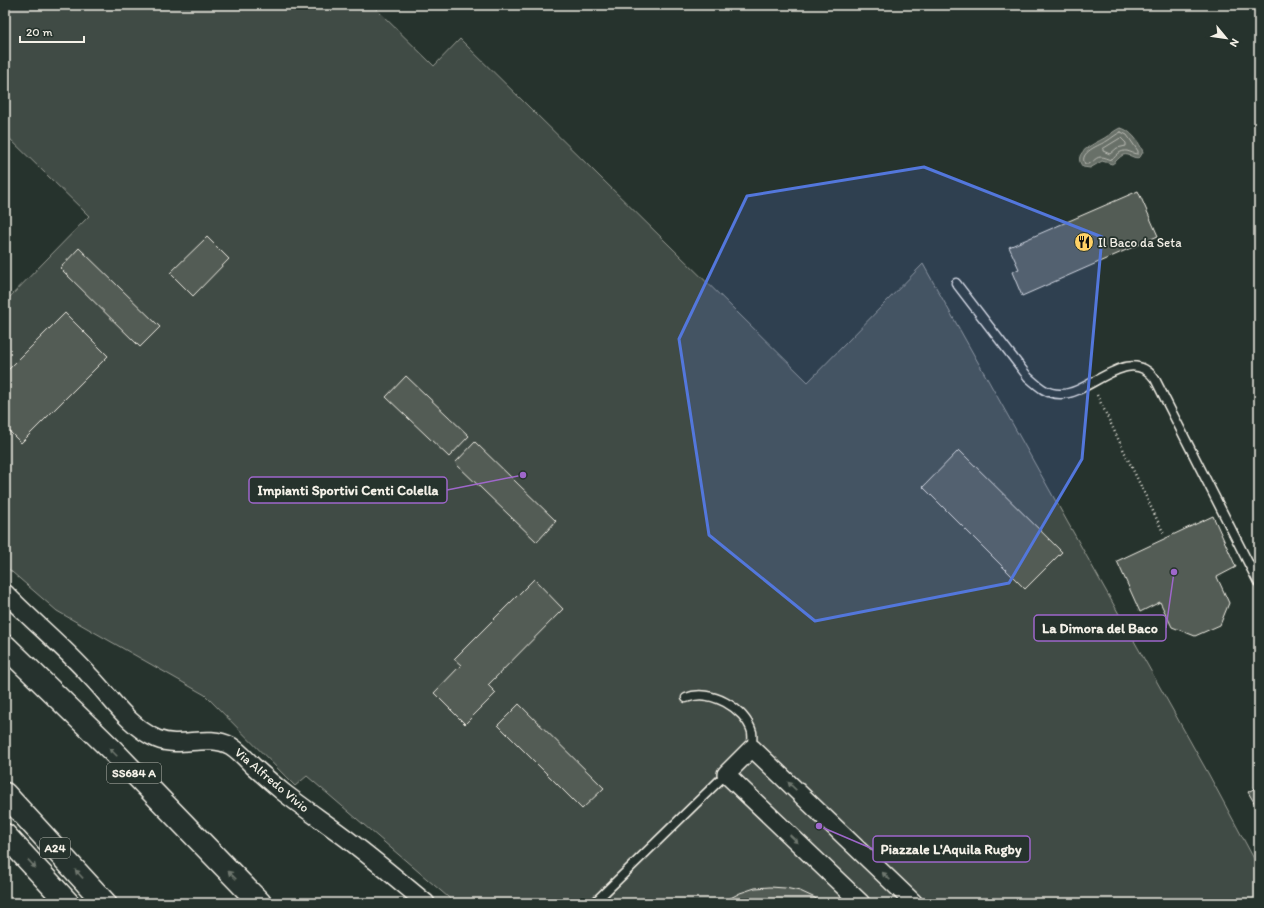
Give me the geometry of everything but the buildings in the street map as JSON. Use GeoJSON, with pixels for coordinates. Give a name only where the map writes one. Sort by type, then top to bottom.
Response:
{"type":"FeatureCollection","features":[{"type":"Feature","properties":{"kind":"highway","name":"SS684 A"},"geometry":{"type":"LineString","coordinates":[[5,646],[112,750],[260,903]]}},
{"type":"Feature","properties":{"kind":"highway","name":"A24"},"geometry":{"type":"LineString","coordinates":[[5,794],[105,903]]}},
{"type":"Feature","properties":{"kind":"highway","name":"A24"},"geometry":{"type":"LineString","coordinates":[[5,835],[68,903]]}},
{"type":"Feature","properties":{"kind":"street","name":"Via Alfredo Vivio"},"geometry":{"type":"LineString","coordinates":[[5,593],[32,621],[90,675],[124,714],[146,733],[167,742],[177,743],[210,740],[230,746],[282,791],[338,832],[426,903]]}},
{"type":"Feature","properties":{"kind":"street"},"geometry":{"type":"LineString","coordinates":[[861,903],[726,774],[752,748],[914,903]]}},
{"type":"Feature","properties":{"kind":"lane"},"geometry":{"type":"LineString","coordinates":[[956,283],[1025,374],[1039,387],[1053,393],[1063,394],[1073,391],[1124,367],[1132,366],[1142,369],[1152,376],[1259,584]]}},
{"type":"Feature","properties":{"kind":"lane"},"geometry":{"type":"LineString","coordinates":[[686,698],[698,694],[707,695],[723,700],[730,705],[750,727],[752,733],[752,748]]}},
{"type":"Feature","properties":{"kind":"lane"},"geometry":{"type":"LineString","coordinates":[[594,903],[726,774]]}},
{"type":"Feature","properties":{"kind":"path"},"geometry":{"type":"LineString","coordinates":[[1091,383],[1164,534]]}},
{"type":"Feature","properties":{"kind":"highlighted area"},"geometry":{"type":"Polygon","coordinates":[[[924,167],[1102,237],[1082,459],[1009,583],[815,621],[709,535],[679,339],[747,196],[924,167]]]}},
{"type":"Feature","properties":{"kind":"shaded area"},"geometry":{"type":"Polygon","coordinates":[[[5,5],[372,5],[434,66],[460,39],[808,382],[923,264],[1208,773],[1259,868],[1259,903],[455,903],[307,776],[295,786],[205,695],[57,611],[5,566],[5,302],[89,216],[5,134],[5,5]]]}},
{"type":"Feature","properties":{"kind":"water"},"geometry":{"type":"Polygon","coordinates":[[[1120,128],[1131,134],[1140,145],[1143,152],[1140,157],[1136,158],[1123,155],[1112,164],[1102,161],[1090,168],[1083,167],[1080,162],[1082,152],[1120,128]]]}},
{"type":"Feature","properties":{"kind":"place","name":"Il Baco da Seta"},"geometry":{"type":"Point","coordinates":[1084,242]}},
{"type":"Feature","properties":{"kind":"place","name":"Impianti Sportivi Centi Colella"},"geometry":{"type":"Point","coordinates":[523,475]}},
{"type":"Feature","properties":{"kind":"place","name":"La Dimora del Baco"},"geometry":{"type":"Point","coordinates":[1174,572]}},
{"type":"Feature","properties":{"kind":"place","name":"Piazzale L'Aquila Rugby"},"geometry":{"type":"Point","coordinates":[819,826]}}]}
